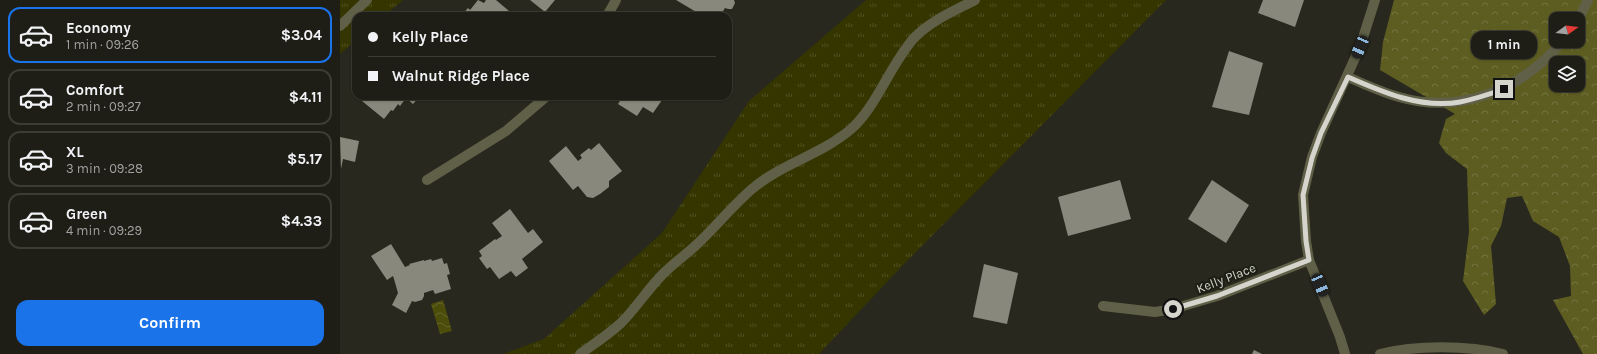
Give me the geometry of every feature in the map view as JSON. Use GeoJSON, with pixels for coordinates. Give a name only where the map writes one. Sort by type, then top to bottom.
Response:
{"type":"FeatureCollection","features":[{"type":"Feature","properties":{"kind":"street"},"geometry":{"type":"LineString","coordinates":[[355,12],[367,0]]}},
{"type":"Feature","properties":{"kind":"street"},"geometry":{"type":"LineString","coordinates":[[609,12],[616,0]]}},
{"type":"Feature","properties":{"kind":"street"},"geometry":{"type":"LineString","coordinates":[[580,354],[622,322],[660,276],[695,246],[752,189],[772,174],[824,147],[850,130],[861,119],[881,89],[893,67],[914,38],[936,20],[975,0]]}},
{"type":"Feature","properties":{"kind":"street"},"geometry":{"type":"LineString","coordinates":[[1345,354],[1340,337],[1309,260],[1306,241],[1303,195],[1312,158],[1319,139],[1348,77],[1360,47],[1375,0]]}},
{"type":"Feature","properties":{"kind":"street"},"geometry":{"type":"LineString","coordinates":[[1582,12],[1588,0]]}},
{"type":"Feature","properties":{"kind":"street"},"geometry":{"type":"LineString","coordinates":[[340,26],[352,14]]}},
{"type":"Feature","properties":{"kind":"street"},"geometry":{"type":"LineString","coordinates":[[1348,77],[1399,98],[1440,103],[1459,102],[1504,89],[1528,74],[1556,48]]}},
{"type":"Feature","properties":{"kind":"street"},"geometry":{"type":"LineString","coordinates":[[427,180],[506,131],[542,100]]}},
{"type":"Feature","properties":{"kind":"street","name":"Kelly Place"},"geometry":{"type":"LineString","coordinates":[[1103,306],[1155,312],[1173,309],[1217,296],[1309,260]]}},
{"type":"Feature","properties":{"kind":"street"},"geometry":{"type":"LineString","coordinates":[[1380,354],[1412,348],[1470,349],[1503,354]]}},
{"type":"Feature","properties":{"kind":"green space"},"geometry":{"type":"Polygon","coordinates":[[[340,0],[403,0],[389,12],[352,12],[352,44],[340,54],[340,0]]]}},
{"type":"Feature","properties":{"kind":"green space"},"geometry":{"type":"Polygon","coordinates":[[[866,0],[1166,0],[903,265],[819,354],[503,354],[544,339],[662,233],[749,101],[866,0]]]}},
{"type":"Feature","properties":{"kind":"green space"},"geometry":{"type":"Polygon","coordinates":[[[1394,0],[1597,0],[1597,354],[1583,354],[1553,300],[1571,296],[1570,266],[1559,237],[1533,221],[1522,196],[1507,198],[1501,226],[1491,246],[1496,304],[1484,315],[1463,281],[1469,232],[1467,169],[1446,153],[1439,143],[1446,119],[1455,114],[1380,70],[1383,42],[1394,0]]]}},
{"type":"Feature","properties":{"kind":"water"},"geometry":{"type":"Polygon","coordinates":[[[443,300],[452,331],[440,334],[431,304],[443,300]]]}},
{"type":"Feature","properties":{"kind":"building"},"geometry":{"type":"Polygon","coordinates":[[[478,0],[484,3],[486,0],[496,0],[509,11],[464,12],[468,8],[470,10],[478,0]]]}},
{"type":"Feature","properties":{"kind":"building"},"geometry":{"type":"Polygon","coordinates":[[[530,0],[555,0],[545,12],[530,0]]]}},
{"type":"Feature","properties":{"kind":"building"},"geometry":{"type":"Polygon","coordinates":[[[676,0],[734,0],[735,3],[732,9],[725,8],[722,12],[696,12],[676,0]]]}},
{"type":"Feature","properties":{"kind":"building"},"geometry":{"type":"Polygon","coordinates":[[[1263,0],[1304,0],[1295,27],[1258,13],[1263,0]]]}},
{"type":"Feature","properties":{"kind":"building"},"geometry":{"type":"Polygon","coordinates":[[[1229,51],[1263,63],[1249,115],[1212,107],[1229,51]]]}},
{"type":"Feature","properties":{"kind":"building"},"geometry":{"type":"Polygon","coordinates":[[[404,100],[400,106],[398,104],[393,111],[391,110],[384,119],[362,101],[404,100]]]}},
{"type":"Feature","properties":{"kind":"building"},"geometry":{"type":"Polygon","coordinates":[[[408,100],[416,100],[413,104],[408,100]]]}},
{"type":"Feature","properties":{"kind":"building"},"geometry":{"type":"Polygon","coordinates":[[[620,100],[662,100],[653,113],[643,107],[637,116],[618,104],[620,100]]]}},
{"type":"Feature","properties":{"kind":"building"},"geometry":{"type":"Polygon","coordinates":[[[340,137],[359,141],[355,162],[343,159],[341,169],[340,137]]]}},
{"type":"Feature","properties":{"kind":"building"},"geometry":{"type":"Polygon","coordinates":[[[599,143],[622,171],[609,181],[609,187],[593,198],[587,197],[578,186],[573,190],[549,161],[566,146],[578,161],[582,158],[580,155],[589,148],[591,150],[599,143]]]}},
{"type":"Feature","properties":{"kind":"building"},"geometry":{"type":"Polygon","coordinates":[[[1120,180],[1131,219],[1068,236],[1058,197],[1120,180]]]}},
{"type":"Feature","properties":{"kind":"building"},"geometry":{"type":"Polygon","coordinates":[[[1212,180],[1249,205],[1226,243],[1188,219],[1212,180]]]}},
{"type":"Feature","properties":{"kind":"building"},"geometry":{"type":"Polygon","coordinates":[[[510,209],[528,233],[533,229],[543,242],[522,259],[528,268],[516,277],[511,271],[499,279],[490,267],[487,269],[479,258],[482,256],[479,251],[495,239],[496,240],[502,236],[492,223],[510,209]]]}},
{"type":"Feature","properties":{"kind":"building"},"geometry":{"type":"Polygon","coordinates":[[[391,244],[405,267],[410,265],[409,264],[424,260],[431,259],[432,261],[442,258],[444,264],[447,263],[450,274],[447,275],[451,289],[435,294],[433,290],[424,293],[422,300],[415,302],[412,301],[406,313],[392,305],[398,293],[393,276],[387,280],[371,256],[391,244]]]}},
{"type":"Feature","properties":{"kind":"building"},"geometry":{"type":"Polygon","coordinates":[[[984,264],[1018,273],[1007,324],[973,317],[984,264]]]}},
{"type":"Feature","properties":{"kind":"building"},"geometry":{"type":"Polygon","coordinates":[[[1254,350],[1262,354],[1252,354],[1254,350]]]}},
{"type":"Feature","properties":{"kind":"route"},"geometry":{"type":"LineString","coordinates":[[1173,309],[1217,296],[1309,260],[1306,241],[1303,195],[1312,158],[1321,133],[1348,77],[1399,98],[1440,103],[1459,102],[1504,89]]}}]}
